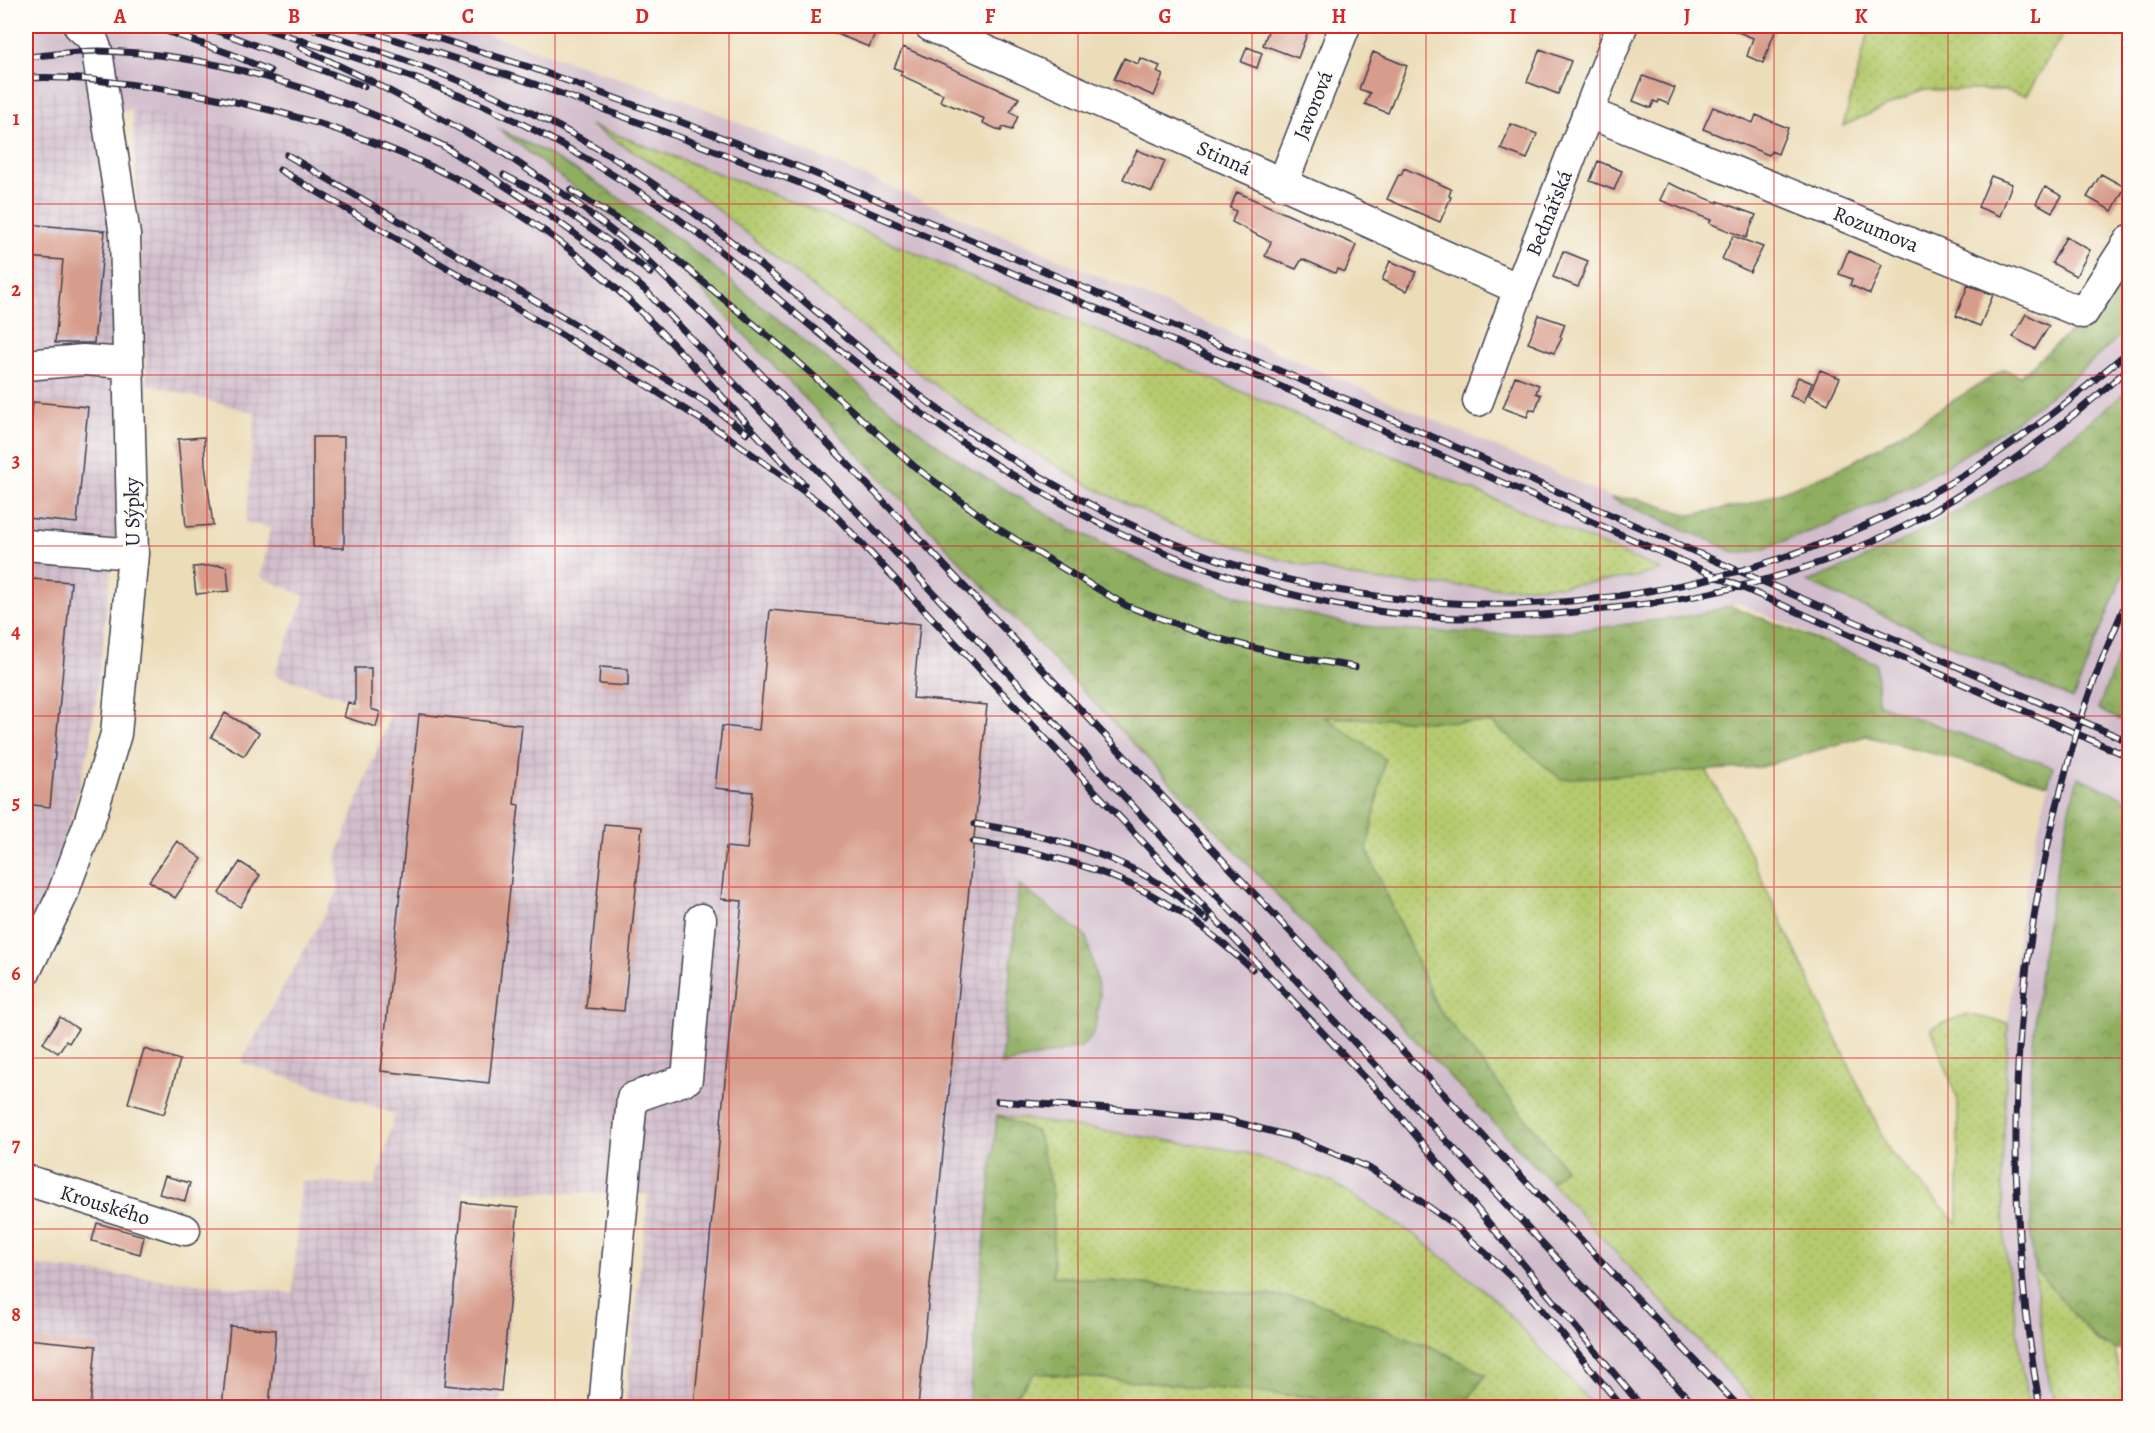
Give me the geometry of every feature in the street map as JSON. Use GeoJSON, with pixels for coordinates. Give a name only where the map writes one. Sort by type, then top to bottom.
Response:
{"type":"FeatureCollection","features":[{"type":"Feature","properties":{"kind":"street","name":"Stinná"},"geometry":{"type":"LineString","coordinates":[[930,26],[1519,289]]}},
{"type":"Feature","properties":{"kind":"street","name":"Javorová"},"geometry":{"type":"LineString","coordinates":[[1282,185],[1345,26]]}},
{"type":"Feature","properties":{"kind":"street","name":"Bednářská"},"geometry":{"type":"LineString","coordinates":[[1478,401],[1519,289],[1622,26]]}},
{"type":"Feature","properties":{"kind":"street","name":"U Sýpky"},"geometry":{"type":"LineString","coordinates":[[26,970],[61,898],[89,824],[116,734],[133,554],[125,236],[97,51],[85,32]]}},
{"type":"Feature","properties":{"kind":"street","name":"Rozumova"},"geometry":{"type":"LineString","coordinates":[[1589,113],[2083,313],[2130,240]]}},
{"type":"Feature","properties":{"kind":"street"},"geometry":{"type":"LineString","coordinates":[[26,366],[83,360],[128,363]]}},
{"type":"Feature","properties":{"kind":"street"},"geometry":{"type":"LineString","coordinates":[[26,545],[133,554]]}},
{"type":"Feature","properties":{"kind":"street"},"geometry":{"type":"LineString","coordinates":[[603,1407],[632,1098],[687,1078],[701,919]]}},
{"type":"Feature","properties":{"kind":"street","name":"Krouského"},"geometry":{"type":"LineString","coordinates":[[26,1180],[185,1230]]}},
{"type":"Feature","properties":{"kind":"shaded area"},"geometry":{"type":"Polygon","coordinates":[[[26,26],[463,26],[688,101],[1740,553],[1776,544],[1891,496],[1975,447],[2071,377],[2129,326],[2129,389],[2101,414],[1966,509],[1912,538],[1808,582],[2072,699],[2129,560],[2129,628],[2098,709],[2129,724],[2129,800],[2078,777],[2057,864],[2045,933],[2035,1026],[2029,1105],[2032,1244],[2039,1314],[2054,1407],[2026,1407],[2005,1246],[2002,1104],[2008,1023],[2019,929],[2031,858],[2053,767],[1878,704],[1875,663],[1738,603],[1690,616],[1564,632],[1502,634],[1396,630],[1349,624],[1254,601],[1154,568],[1070,528],[971,469],[879,401],[679,239],[591,179],[545,152],[501,131],[649,240],[719,310],[1761,1407],[1595,1407],[1491,1296],[1419,1238],[1332,1182],[1244,1152],[997,1115],[1001,1065],[1081,1047],[1086,936],[1019,885],[1033,741],[932,626],[777,480],[666,407],[689,375],[566,264],[461,204],[323,140],[132,110],[98,112],[97,92],[26,90],[26,26]],[[594,127],[662,169],[707,201],[952,399],[997,430],[1092,487],[1172,525],[1267,556],[1358,578],[1401,583],[1502,588],[1560,586],[1635,577],[1660,570],[807,207],[594,127]]]}},
{"type":"Feature","properties":{"kind":"shaded area"},"geometry":{"type":"Polygon","coordinates":[[[26,90],[97,92],[119,332],[119,504],[91,740],[55,880],[26,939],[26,90]]]}},
{"type":"Feature","properties":{"kind":"shaded area"},"geometry":{"type":"Polygon","coordinates":[[[132,110],[323,140],[461,204],[566,264],[689,376],[666,407],[777,480],[932,626],[1033,741],[968,1407],[625,1407],[648,1194],[462,1191],[464,1202],[520,1208],[500,1407],[26,1407],[26,1265],[293,1293],[301,1181],[375,1186],[395,1114],[241,1062],[338,891],[336,858],[391,713],[274,675],[305,596],[261,577],[270,528],[246,522],[255,413],[147,384],[132,110]]]}},
{"type":"Feature","properties":{"kind":"green space"},"geometry":{"type":"Polygon","coordinates":[[[1871,26],[2068,26],[2026,96],[2003,90],[1922,90],[1843,126],[1871,26]]]}},
{"type":"Feature","properties":{"kind":"green space"},"geometry":{"type":"Polygon","coordinates":[[[590,125],[807,207],[1661,570],[1635,577],[1560,586],[1502,588],[1401,583],[1358,578],[1267,556],[1172,525],[1092,487],[997,430],[907,364],[707,201],[662,169],[590,125]]]}},
{"type":"Feature","properties":{"kind":"green space"},"geometry":{"type":"Polygon","coordinates":[[[497,128],[591,179],[679,239],[879,401],[971,469],[1070,528],[1154,568],[1254,601],[1349,624],[1396,630],[1502,634],[1564,632],[1690,616],[1731,606],[1876,663],[1878,704],[2053,767],[2048,784],[1866,736],[1760,767],[1561,779],[1492,723],[1325,717],[1385,759],[1367,850],[1437,1007],[1565,1168],[1551,1183],[659,245],[606,212],[497,128]]]}},
{"type":"Feature","properties":{"kind":"green space"},"geometry":{"type":"Polygon","coordinates":[[[2129,257],[2129,326],[2095,359],[2018,420],[1976,447],[1933,473],[1845,517],[1770,546],[1736,553],[1610,498],[1639,499],[1690,515],[1749,504],[1833,472],[1874,450],[2004,369],[2020,376],[2098,307],[2129,257]]]}},
{"type":"Feature","properties":{"kind":"green space"},"geometry":{"type":"Polygon","coordinates":[[[2129,389],[2129,560],[2073,699],[1807,582],[1895,544],[1977,500],[2054,449],[2129,389]]]}},
{"type":"Feature","properties":{"kind":"green space"},"geometry":{"type":"Polygon","coordinates":[[[2129,628],[2129,724],[2098,709],[2129,628]]]}},
{"type":"Feature","properties":{"kind":"green space"},"geometry":{"type":"Polygon","coordinates":[[[1324,717],[1492,723],[1561,779],[1706,770],[1728,807],[1890,1152],[1958,1223],[1958,1101],[1931,1028],[1967,1014],[2008,1023],[2002,1178],[2005,1246],[2028,1407],[1760,1407],[1551,1183],[1565,1168],[1437,1007],[1367,850],[1385,759],[1324,717]]]}},
{"type":"Feature","properties":{"kind":"green space"},"geometry":{"type":"Polygon","coordinates":[[[2078,777],[2129,800],[2129,1354],[2100,1342],[2056,1293],[2033,1262],[2029,1154],[2033,1045],[2038,991],[2054,883],[2078,777]]]}},
{"type":"Feature","properties":{"kind":"green space"},"geometry":{"type":"Polygon","coordinates":[[[1019,885],[1086,936],[1100,995],[1094,1034],[1081,1047],[1001,1065],[1019,885]]]}},
{"type":"Feature","properties":{"kind":"green space"},"geometry":{"type":"Polygon","coordinates":[[[997,1115],[1244,1152],[1332,1182],[1419,1238],[1491,1296],[1595,1407],[1462,1407],[1486,1375],[1439,1350],[1307,1299],[1053,1276],[1053,1193],[1037,1132],[997,1115]]]}},
{"type":"Feature","properties":{"kind":"green space"},"geometry":{"type":"Polygon","coordinates":[[[997,1115],[1037,1132],[1053,1193],[1053,1276],[1307,1299],[1439,1350],[1486,1375],[1462,1407],[1430,1407],[1035,1373],[1006,1407],[968,1407],[997,1115]]]}},
{"type":"Feature","properties":{"kind":"green space"},"geometry":{"type":"Polygon","coordinates":[[[2034,1266],[2098,1342],[2115,1348],[2124,1407],[2055,1407],[2045,1361],[2034,1266]]]}},
{"type":"Feature","properties":{"kind":"green space"},"geometry":{"type":"Polygon","coordinates":[[[1035,1373],[1430,1407],[1006,1408],[1035,1373]]]}},
{"type":"Feature","properties":{"kind":"building"},"geometry":{"type":"Polygon","coordinates":[[[817,26],[861,26],[876,31],[869,47],[817,26]]]}},
{"type":"Feature","properties":{"kind":"building"},"geometry":{"type":"Polygon","coordinates":[[[1270,26],[1310,26],[1298,58],[1263,45],[1270,26]]]}},
{"type":"Feature","properties":{"kind":"building"},"geometry":{"type":"Polygon","coordinates":[[[1723,26],[1777,26],[1763,63],[1747,56],[1753,38],[1723,26]]]}},
{"type":"Feature","properties":{"kind":"building"},"geometry":{"type":"Polygon","coordinates":[[[903,47],[1019,98],[1010,112],[1018,116],[1012,130],[1003,127],[1001,131],[983,123],[985,119],[940,101],[943,94],[900,75],[902,71],[894,68],[903,47]]]}},
{"type":"Feature","properties":{"kind":"building"},"geometry":{"type":"Polygon","coordinates":[[[1247,47],[1262,53],[1257,68],[1241,62],[1247,47]]]}},
{"type":"Feature","properties":{"kind":"building"},"geometry":{"type":"Polygon","coordinates":[[[1540,49],[1571,61],[1558,94],[1527,82],[1540,49]]]}},
{"type":"Feature","properties":{"kind":"building"},"geometry":{"type":"Polygon","coordinates":[[[1373,52],[1407,66],[1388,113],[1365,104],[1370,93],[1359,89],[1373,52]]]}},
{"type":"Feature","properties":{"kind":"building"},"geometry":{"type":"Polygon","coordinates":[[[1124,58],[1138,64],[1140,58],[1160,66],[1157,72],[1163,75],[1154,96],[1114,79],[1124,58]]]}},
{"type":"Feature","properties":{"kind":"building"},"geometry":{"type":"Polygon","coordinates":[[[1643,76],[1675,88],[1668,104],[1659,100],[1658,103],[1654,101],[1651,108],[1633,101],[1643,76]]]}},
{"type":"Feature","properties":{"kind":"building"},"geometry":{"type":"Polygon","coordinates":[[[1713,107],[1753,123],[1756,115],[1788,128],[1778,154],[1771,151],[1769,155],[1703,129],[1713,107]]]}},
{"type":"Feature","properties":{"kind":"building"},"geometry":{"type":"Polygon","coordinates":[[[1511,124],[1537,134],[1527,159],[1501,149],[1511,124]]]}},
{"type":"Feature","properties":{"kind":"building"},"geometry":{"type":"Polygon","coordinates":[[[1137,150],[1165,161],[1152,192],[1123,179],[1137,150]]]}},
{"type":"Feature","properties":{"kind":"building"},"geometry":{"type":"Polygon","coordinates":[[[1598,161],[1622,171],[1614,190],[1590,181],[1598,161]]]}},
{"type":"Feature","properties":{"kind":"building"},"geometry":{"type":"Polygon","coordinates":[[[1404,168],[1451,189],[1449,196],[1451,197],[1440,222],[1387,199],[1404,168]]]}},
{"type":"Feature","properties":{"kind":"building"},"geometry":{"type":"Polygon","coordinates":[[[2101,174],[2125,187],[2112,211],[2087,197],[2101,174]]]}},
{"type":"Feature","properties":{"kind":"building"},"geometry":{"type":"Polygon","coordinates":[[[1991,176],[2012,184],[2000,216],[1978,207],[1991,176]]]}},
{"type":"Feature","properties":{"kind":"building"},"geometry":{"type":"Polygon","coordinates":[[[1668,183],[1756,215],[1746,238],[1709,223],[1711,220],[1660,200],[1668,183]]]}},
{"type":"Feature","properties":{"kind":"building"},"geometry":{"type":"Polygon","coordinates":[[[2045,187],[2062,196],[2052,212],[2036,203],[2045,187]]]}},
{"type":"Feature","properties":{"kind":"building"},"geometry":{"type":"Polygon","coordinates":[[[1237,192],[1356,245],[1345,272],[1337,269],[1335,273],[1302,259],[1296,269],[1265,256],[1271,242],[1232,222],[1236,211],[1230,208],[1237,192]]]}},
{"type":"Feature","properties":{"kind":"building"},"geometry":{"type":"Polygon","coordinates":[[[26,224],[105,231],[94,343],[55,343],[63,260],[26,257],[26,224]]]}},
{"type":"Feature","properties":{"kind":"building"},"geometry":{"type":"Polygon","coordinates":[[[1733,236],[1763,247],[1750,272],[1722,259],[1733,236]]]}},
{"type":"Feature","properties":{"kind":"building"},"geometry":{"type":"Polygon","coordinates":[[[2066,237],[2090,250],[2076,276],[2052,263],[2066,237]]]}},
{"type":"Feature","properties":{"kind":"building"},"geometry":{"type":"Polygon","coordinates":[[[1563,251],[1588,261],[1578,287],[1553,277],[1563,251]]]}},
{"type":"Feature","properties":{"kind":"building"},"geometry":{"type":"Polygon","coordinates":[[[1848,251],[1882,265],[1870,294],[1850,285],[1852,279],[1839,274],[1848,251]]]}},
{"type":"Feature","properties":{"kind":"building"},"geometry":{"type":"Polygon","coordinates":[[[1390,261],[1416,272],[1407,291],[1382,280],[1390,261]]]}},
{"type":"Feature","properties":{"kind":"building"},"geometry":{"type":"Polygon","coordinates":[[[1968,285],[1993,295],[1980,326],[1956,316],[1968,285]]]}},
{"type":"Feature","properties":{"kind":"building"},"geometry":{"type":"Polygon","coordinates":[[[2026,314],[2049,326],[2035,349],[2013,337],[2026,314]]]}},
{"type":"Feature","properties":{"kind":"building"},"geometry":{"type":"Polygon","coordinates":[[[1539,315],[1565,324],[1560,337],[1562,338],[1554,353],[1528,343],[1539,315]]]}},
{"type":"Feature","properties":{"kind":"building"},"geometry":{"type":"Polygon","coordinates":[[[1820,370],[1840,378],[1828,404],[1809,395],[1820,370]]]}},
{"type":"Feature","properties":{"kind":"building"},"geometry":{"type":"Polygon","coordinates":[[[1515,376],[1539,385],[1536,393],[1541,395],[1535,411],[1530,409],[1527,417],[1503,408],[1515,376]]]}},
{"type":"Feature","properties":{"kind":"building"},"geometry":{"type":"Polygon","coordinates":[[[1798,377],[1812,383],[1804,402],[1790,396],[1798,377]]]}},
{"type":"Feature","properties":{"kind":"building"},"geometry":{"type":"Polygon","coordinates":[[[33,402],[88,407],[77,523],[26,518],[26,477],[33,402]]]}},
{"type":"Feature","properties":{"kind":"building"},"geometry":{"type":"Polygon","coordinates":[[[204,437],[205,465],[213,525],[186,527],[178,439],[204,437]]]}},
{"type":"Feature","properties":{"kind":"building"},"geometry":{"type":"Polygon","coordinates":[[[313,437],[344,437],[344,548],[313,547],[313,437]]]}},
{"type":"Feature","properties":{"kind":"building"},"geometry":{"type":"Polygon","coordinates":[[[220,565],[227,567],[229,591],[196,594],[193,567],[220,565]]]}},
{"type":"Feature","properties":{"kind":"building"},"geometry":{"type":"Polygon","coordinates":[[[32,579],[71,582],[50,807],[26,804],[26,621],[28,621],[32,579]]]}},
{"type":"Feature","properties":{"kind":"building"},"geometry":{"type":"Polygon","coordinates":[[[770,610],[920,624],[913,698],[987,705],[918,1407],[694,1407],[742,901],[721,899],[726,847],[747,849],[753,792],[715,788],[722,726],[759,730],[770,610]]]}},
{"type":"Feature","properties":{"kind":"building"},"geometry":{"type":"Polygon","coordinates":[[[600,667],[628,669],[628,686],[599,684],[600,667]]]}},
{"type":"Feature","properties":{"kind":"building"},"geometry":{"type":"Polygon","coordinates":[[[355,668],[371,668],[371,709],[380,712],[376,727],[344,717],[348,702],[355,705],[355,668]]]}},
{"type":"Feature","properties":{"kind":"building"},"geometry":{"type":"Polygon","coordinates":[[[225,713],[259,733],[244,756],[211,737],[225,713]]]}},
{"type":"Feature","properties":{"kind":"building"},"geometry":{"type":"Polygon","coordinates":[[[419,714],[522,725],[514,804],[519,805],[489,1083],[381,1071],[419,714]]]}},
{"type":"Feature","properties":{"kind":"building"},"geometry":{"type":"Polygon","coordinates":[[[604,824],[642,827],[624,1011],[586,1008],[604,824]]]}},
{"type":"Feature","properties":{"kind":"building"},"geometry":{"type":"Polygon","coordinates":[[[177,841],[202,859],[175,898],[149,881],[177,841]]]}},
{"type":"Feature","properties":{"kind":"building"},"geometry":{"type":"Polygon","coordinates":[[[240,862],[260,875],[240,907],[219,893],[240,862]]]}},
{"type":"Feature","properties":{"kind":"building"},"geometry":{"type":"Polygon","coordinates":[[[60,1017],[78,1029],[69,1043],[66,1041],[58,1053],[43,1043],[60,1017]]]}},
{"type":"Feature","properties":{"kind":"building"},"geometry":{"type":"Polygon","coordinates":[[[144,1049],[180,1060],[164,1114],[128,1103],[144,1049]]]}},
{"type":"Feature","properties":{"kind":"building"},"geometry":{"type":"Polygon","coordinates":[[[165,1176],[190,1183],[185,1201],[159,1194],[165,1176]]]}},
{"type":"Feature","properties":{"kind":"building"},"geometry":{"type":"Polygon","coordinates":[[[462,1202],[518,1208],[501,1391],[445,1385],[462,1202]]]}},
{"type":"Feature","properties":{"kind":"building"},"geometry":{"type":"Polygon","coordinates":[[[97,1223],[144,1236],[140,1254],[92,1241],[97,1223]]]}},
{"type":"Feature","properties":{"kind":"building"},"geometry":{"type":"Polygon","coordinates":[[[230,1326],[276,1330],[269,1407],[222,1407],[230,1326]]]}},
{"type":"Feature","properties":{"kind":"building"},"geometry":{"type":"Polygon","coordinates":[[[26,1339],[96,1346],[90,1407],[26,1407],[26,1339]]]}},
{"type":"Feature","properties":{"kind":"railway"},"geometry":{"type":"LineString","coordinates":[[152,26],[231,54],[270,71]]}},
{"type":"Feature","properties":{"kind":"railway"},"geometry":{"type":"LineString","coordinates":[[204,26],[364,86]]}},
{"type":"Feature","properties":{"kind":"railway"},"geometry":{"type":"LineString","coordinates":[[256,26],[375,64],[471,100],[546,136],[618,178],[705,239],[914,408],[970,448],[1077,512],[1128,537],[1234,578],[1289,594],[1344,606],[1401,614],[1457,618],[1555,614],[1690,597],[1801,569],[1872,542],[1937,509],[2023,453],[2130,367]]}},
{"type":"Feature","properties":{"kind":"railway"},"geometry":{"type":"LineString","coordinates":[[303,26],[482,90],[608,154],[693,212],[736,245],[946,416],[1075,496],[1163,539],[1260,572],[1360,594],[1460,604],[1562,602],[1662,589],[1760,565],[1856,530],[1948,484],[2042,422],[2130,350]]}},
{"type":"Feature","properties":{"kind":"railway"},"geometry":{"type":"LineString","coordinates":[[352,26],[526,81],[802,184],[1343,413],[2130,757]]}},
{"type":"Feature","properties":{"kind":"railway"},"geometry":{"type":"LineString","coordinates":[[399,26],[532,68],[809,171],[1348,400],[2130,742]]}},
{"type":"Feature","properties":{"kind":"railway"},"geometry":{"type":"LineString","coordinates":[[300,47],[375,83],[508,155]]}},
{"type":"Feature","properties":{"kind":"railway"},"geometry":{"type":"LineString","coordinates":[[26,57],[99,51],[145,54],[235,69],[323,95],[450,149]]}},
{"type":"Feature","properties":{"kind":"railway"},"geometry":{"type":"LineString","coordinates":[[26,78],[72,78],[118,83],[207,96],[266,109],[324,125],[382,146],[438,170],[491,197],[542,229],[618,290],[673,344],[804,484]]}},
{"type":"Feature","properties":{"kind":"railway"},"geometry":{"type":"LineString","coordinates":[[443,146],[573,232],[646,291],[880,536],[1697,1408]]}},
{"type":"Feature","properties":{"kind":"railway"},"geometry":{"type":"LineString","coordinates":[[502,152],[575,202],[639,252],[709,320],[910,529],[1740,1408]]}},
{"type":"Feature","properties":{"kind":"railway"},"geometry":{"type":"LineString","coordinates":[[287,155],[638,361],[709,405],[747,433]]}},
{"type":"Feature","properties":{"kind":"railway"},"geometry":{"type":"LineString","coordinates":[[280,170],[635,378],[724,434],[830,510],[1388,1102],[1643,1408]]}},
{"type":"Feature","properties":{"kind":"railway"},"geometry":{"type":"LineString","coordinates":[[504,175],[543,195],[619,248],[650,273]]}},
{"type":"Feature","properties":{"kind":"railway"},"geometry":{"type":"LineString","coordinates":[[571,190],[659,245],[786,351],[915,467],[1000,530],[1127,606],[1212,637],[1283,655],[1355,667]]}},
{"type":"Feature","properties":{"kind":"railway"},"geometry":{"type":"LineString","coordinates":[[2040,1408],[2021,1259],[2017,1185],[2016,1112],[2027,965],[2038,891],[2073,745],[2096,675],[2130,594]]}},
{"type":"Feature","properties":{"kind":"railway"},"geometry":{"type":"LineString","coordinates":[[975,824],[1052,839],[1101,855],[1125,865],[1171,891],[1207,920]]}},
{"type":"Feature","properties":{"kind":"railway"},"geometry":{"type":"LineString","coordinates":[[973,842],[1056,858],[1117,878],[1152,895],[1197,924],[1252,969]]}},
{"type":"Feature","properties":{"kind":"railway"},"geometry":{"type":"LineString","coordinates":[[998,1101],[1228,1120],[1297,1138],[1367,1167],[1453,1224],[1490,1257],[1527,1292],[1623,1408]]}}]}
